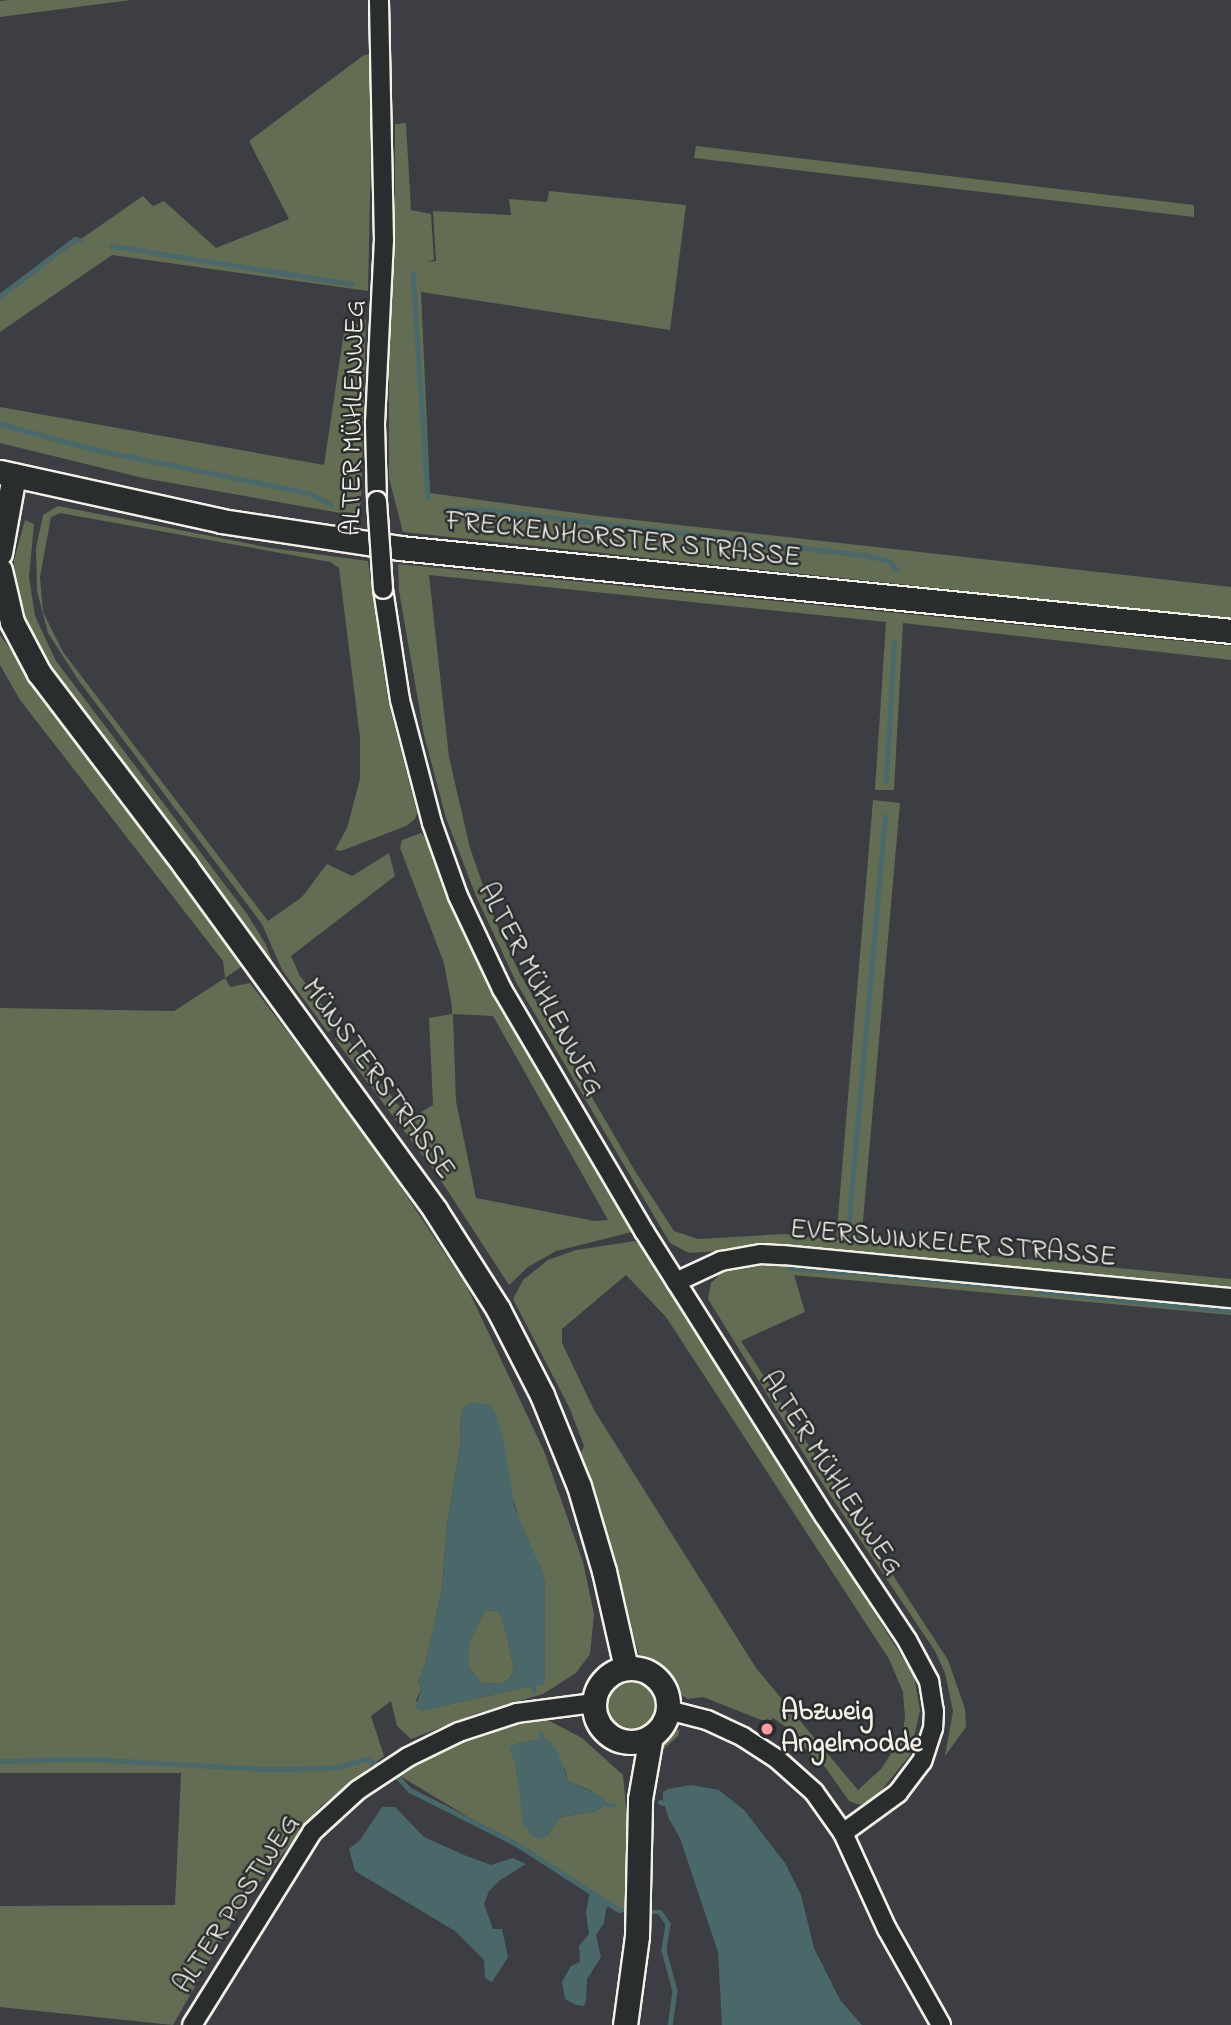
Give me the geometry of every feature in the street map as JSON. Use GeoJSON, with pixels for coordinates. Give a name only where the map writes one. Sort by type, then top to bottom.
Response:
{"type":"FeatureCollection","features":[{"type":"Feature","properties":{"kind":"main road"},"geometry":{"type":"LineString","coordinates":[[0,554],[7,473]]}},
{"type":"Feature","properties":{"kind":"main road","name":"FRECKENHORSTER STRASSE"},"geometry":{"type":"LineString","coordinates":[[7,473],[222,521],[400,548],[1231,631]]}},
{"type":"Feature","properties":{"kind":"main road","name":"MÜNSTERSTRASSE"},"geometry":{"type":"LineString","coordinates":[[0,570],[12,622],[39,673],[186,867],[435,1210],[498,1309],[542,1395],[579,1486],[604,1571],[626,1668]]}},
{"type":"Feature","properties":{"kind":"main road"},"geometry":{"type":"LineString","coordinates":[[626,1668],[648,1672],[657,1679],[668,1699],[665,1721],[651,1737],[641,1741],[619,1740],[600,1726],[594,1703],[604,1680],[626,1668]]}},
{"type":"Feature","properties":{"kind":"main road"},"geometry":{"type":"LineString","coordinates":[[625,2025],[637,1936],[640,1799],[651,1737]]}},
{"type":"Feature","properties":{"kind":"main road"},"geometry":{"type":"LineString","coordinates":[[619,1740],[640,1799]]}},
{"type":"Feature","properties":{"kind":"street","name":"ALTER MÜHLENWEG"},"geometry":{"type":"LineString","coordinates":[[379,0],[384,215],[375,423],[377,501],[383,589],[400,700],[419,778],[458,896],[522,1025],[676,1282],[825,1517],[907,1640],[929,1681],[933,1728],[922,1761],[898,1793],[843,1833]]}},
{"type":"Feature","properties":{"kind":"street","name":"EVERSWINKELER STRASSE"},"geometry":{"type":"LineString","coordinates":[[676,1282],[721,1261],[761,1254],[1231,1298]]}},
{"type":"Feature","properties":{"kind":"street","name":"ALTER POSTWEG"},"geometry":{"type":"LineString","coordinates":[[192,2025],[312,1832],[358,1790],[408,1756],[459,1732],[517,1713],[594,1703]]}},
{"type":"Feature","properties":{"kind":"street"},"geometry":{"type":"LineString","coordinates":[[668,1710],[707,1720],[777,1759],[814,1792],[843,1833],[887,1929],[941,2025]]}},
{"type":"Feature","properties":{"kind":"shaded area"},"geometry":{"type":"Polygon","coordinates":[[[131,0],[0,17],[0,1],[131,0]]]}},
{"type":"Feature","properties":{"kind":"shaded area"},"geometry":{"type":"Polygon","coordinates":[[[373,54],[368,291],[112,255],[0,332],[0,295],[143,196],[153,206],[164,201],[216,248],[289,219],[249,141],[364,55],[373,54]]]}},
{"type":"Feature","properties":{"kind":"shaded area"},"geometry":{"type":"Polygon","coordinates":[[[406,123],[411,210],[431,214],[434,260],[426,262],[436,261],[433,211],[511,215],[509,199],[547,202],[549,191],[686,205],[670,330],[421,292],[430,493],[591,515],[1231,587],[1231,619],[403,532],[389,478],[389,365],[395,241],[395,124],[406,123]]]}},
{"type":"Feature","properties":{"kind":"shaded area"},"geometry":{"type":"Polygon","coordinates":[[[696,146],[1194,205],[1194,217],[694,158],[696,146]]]}},
{"type":"Feature","properties":{"kind":"shaded area"},"geometry":{"type":"Polygon","coordinates":[[[366,319],[361,501],[357,516],[143,478],[0,443],[0,407],[324,465],[344,332],[366,319]]]}},
{"type":"Feature","properties":{"kind":"shaded area"},"geometry":{"type":"Polygon","coordinates":[[[58,506],[271,548],[368,561],[388,701],[417,813],[415,819],[406,826],[341,851],[335,850],[347,828],[360,779],[360,738],[339,568],[330,562],[60,513],[51,517],[40,577],[43,612],[63,652],[268,921],[302,897],[327,864],[352,876],[389,853],[395,876],[291,956],[300,976],[338,1026],[328,1032],[282,970],[262,924],[79,681],[48,633],[37,591],[36,548],[43,515],[58,506]]]}},
{"type":"Feature","properties":{"kind":"shaded area"},"geometry":{"type":"Polygon","coordinates":[[[25,520],[34,524],[29,577],[35,616],[56,661],[247,914],[265,943],[275,968],[250,942],[50,674],[21,614],[15,594],[14,560],[25,520]]]}},
{"type":"Feature","properties":{"kind":"shaded area"},"geometry":{"type":"Polygon","coordinates":[[[398,564],[1231,646],[1231,660],[903,623],[894,790],[875,790],[886,622],[429,575],[449,757],[470,848],[496,923],[520,974],[635,1171],[674,1231],[698,1239],[784,1234],[836,1240],[873,800],[900,803],[861,1243],[1231,1279],[1231,1291],[775,1247],[689,1253],[670,1243],[516,982],[476,896],[446,818],[424,735],[399,591],[398,564]]]}},
{"type":"Feature","properties":{"kind":"shaded area"},"geometry":{"type":"Polygon","coordinates":[[[0,635],[244,965],[225,978],[223,961],[20,700],[0,665],[0,635]]]}},
{"type":"Feature","properties":{"kind":"shaded area"},"geometry":{"type":"Polygon","coordinates":[[[421,833],[430,842],[460,923],[497,1000],[632,1232],[556,1251],[528,1267],[509,1285],[438,1176],[335,1039],[343,1033],[409,1119],[433,1105],[429,1018],[452,1014],[452,1007],[444,963],[400,848],[402,840],[421,833]],[[453,1014],[456,1101],[476,1198],[595,1221],[608,1220],[493,1016],[453,1014]]]}},
{"type":"Feature","properties":{"kind":"shaded area"},"geometry":{"type":"Polygon","coordinates":[[[225,978],[230,987],[250,983],[364,1132],[466,1285],[544,1451],[583,1562],[594,1614],[590,1654],[576,1673],[543,1694],[475,1714],[411,1739],[397,1726],[391,1701],[371,1716],[384,1756],[320,1807],[239,1909],[173,2025],[0,2007],[0,1906],[175,1905],[181,1773],[0,1773],[0,1008],[174,1011],[225,978]],[[471,1403],[464,1408],[460,1420],[461,1441],[447,1524],[442,1590],[425,1666],[418,1681],[422,1689],[416,1700],[420,1711],[545,1683],[545,1583],[521,1527],[488,1405],[471,1403]]]}},
{"type":"Feature","properties":{"kind":"shaded area"},"geometry":{"type":"Polygon","coordinates":[[[635,1241],[648,1252],[914,1676],[920,1710],[910,1755],[876,1797],[860,1805],[849,1801],[825,1767],[792,1737],[795,1733],[773,1718],[769,1723],[703,1697],[688,1699],[676,1692],[663,1672],[640,1658],[583,1471],[580,1455],[584,1446],[570,1409],[513,1299],[523,1280],[548,1260],[576,1250],[635,1241]],[[626,1275],[562,1329],[562,1343],[594,1410],[756,1668],[858,1790],[881,1769],[902,1737],[905,1717],[903,1692],[889,1659],[666,1317],[626,1275]]]}},
{"type":"Feature","properties":{"kind":"shaded area"},"geometry":{"type":"Polygon","coordinates":[[[762,1262],[1231,1305],[1231,1315],[794,1275],[805,1312],[741,1341],[948,1660],[965,1709],[966,1727],[945,1756],[953,1711],[945,1673],[935,1651],[820,1480],[708,1299],[711,1283],[721,1273],[742,1265],[762,1262]]]}},
{"type":"Feature","properties":{"kind":"shaded area"},"geometry":{"type":"Polygon","coordinates":[[[471,1403],[488,1404],[495,1412],[503,1437],[515,1508],[545,1583],[545,1683],[420,1711],[415,1707],[422,1689],[418,1681],[425,1666],[442,1590],[447,1524],[461,1441],[460,1420],[464,1408],[471,1403]],[[485,1610],[469,1643],[469,1668],[482,1683],[501,1684],[509,1679],[514,1671],[509,1644],[497,1611],[485,1610]]]}},
{"type":"Feature","properties":{"kind":"shaded area"},"geometry":{"type":"Polygon","coordinates":[[[485,1610],[497,1611],[501,1616],[509,1644],[514,1671],[502,1684],[482,1683],[469,1668],[469,1643],[485,1610]]]}},
{"type":"Feature","properties":{"kind":"shaded area"},"geometry":{"type":"Polygon","coordinates":[[[625,1676],[637,1676],[652,1684],[660,1699],[660,1711],[652,1726],[637,1734],[625,1734],[610,1726],[602,1711],[602,1699],[610,1684],[625,1676]]]}},
{"type":"Feature","properties":{"kind":"shaded area"},"geometry":{"type":"Polygon","coordinates":[[[544,1718],[582,1738],[623,1775],[627,1818],[625,1911],[395,1773],[478,1735],[513,1723],[544,1718]],[[544,1739],[516,1744],[520,1793],[547,1836],[561,1817],[596,1811],[592,1791],[568,1781],[565,1770],[544,1739]]]}},
{"type":"Feature","properties":{"kind":"shaded area"},"geometry":{"type":"Polygon","coordinates":[[[680,1729],[678,1736],[657,1755],[659,1739],[680,1729]]]}},
{"type":"Feature","properties":{"kind":"shaded area"},"geometry":{"type":"Polygon","coordinates":[[[542,1739],[548,1740],[558,1752],[568,1781],[604,1797],[607,1805],[596,1811],[561,1817],[547,1836],[540,1839],[532,1836],[523,1824],[516,1765],[509,1748],[542,1739]]]}},
{"type":"Feature","properties":{"kind":"shaded area"},"geometry":{"type":"Polygon","coordinates":[[[691,1785],[719,1790],[744,1810],[785,1863],[801,1895],[814,1948],[840,2000],[862,2025],[722,2025],[718,1952],[680,1838],[669,1819],[663,1800],[663,1792],[668,1789],[691,1785]]]}},
{"type":"Feature","properties":{"kind":"shaded area"},"geometry":{"type":"Polygon","coordinates":[[[382,1807],[395,1807],[424,1837],[464,1855],[491,1865],[513,1858],[526,1864],[499,1881],[489,1891],[484,1904],[493,1929],[502,1929],[508,1957],[492,1982],[485,1978],[484,1960],[455,1931],[355,1871],[349,1849],[360,1840],[382,1807]]]}},
{"type":"Feature","properties":{"kind":"shaded area"},"geometry":{"type":"Polygon","coordinates":[[[590,1890],[612,1903],[606,1909],[604,1923],[596,1935],[601,1957],[587,1979],[584,2006],[565,1999],[562,1982],[571,1966],[580,1962],[579,1946],[589,1934],[586,1913],[590,1890]]]}},
{"type":"Feature","properties":{"kind":"waterway"},"geometry":{"type":"LineString","coordinates":[[0,296],[75,239],[80,240]]}},
{"type":"Feature","properties":{"kind":"waterway"},"geometry":{"type":"LineString","coordinates":[[112,246],[352,284]]}},
{"type":"Feature","properties":{"kind":"waterway"},"geometry":{"type":"LineString","coordinates":[[413,273],[428,498]]}},
{"type":"Feature","properties":{"kind":"waterway"},"geometry":{"type":"LineString","coordinates":[[0,424],[97,450],[309,493],[331,504]]}},
{"type":"Feature","properties":{"kind":"waterway"},"geometry":{"type":"LineString","coordinates":[[447,509],[490,510],[870,556],[889,561],[897,570]]}},
{"type":"Feature","properties":{"kind":"waterway"},"geometry":{"type":"LineString","coordinates":[[886,781],[894,641]]}},
{"type":"Feature","properties":{"kind":"waterway"},"geometry":{"type":"LineString","coordinates":[[848,1230],[885,817]]}},
{"type":"Feature","properties":{"kind":"waterway"},"geometry":{"type":"LineString","coordinates":[[789,1268],[844,1272]]}},
{"type":"Feature","properties":{"kind":"waterway"},"geometry":{"type":"LineString","coordinates":[[844,1271],[1018,1288]]}},
{"type":"Feature","properties":{"kind":"waterway"},"geometry":{"type":"LineString","coordinates":[[1037,1291],[1231,1311]]}},
{"type":"Feature","properties":{"kind":"waterway"},"geometry":{"type":"LineString","coordinates":[[534,1686],[534,1691]]}},
{"type":"Feature","properties":{"kind":"waterway"},"geometry":{"type":"LineString","coordinates":[[541,1735],[542,1739]]}},
{"type":"Feature","properties":{"kind":"waterway"},"geometry":{"type":"LineString","coordinates":[[0,1761],[88,1759],[267,1769],[332,1768],[366,1759],[375,1763]]}},
{"type":"Feature","properties":{"kind":"waterway"},"geometry":{"type":"LineString","coordinates":[[396,1775],[410,1790],[515,1843],[619,1910],[625,1910]]}},
{"type":"Feature","properties":{"kind":"waterway"},"geometry":{"type":"LineString","coordinates":[[607,1805],[615,1805]]}},
{"type":"Feature","properties":{"kind":"waterway"},"geometry":{"type":"LineString","coordinates":[[653,1912],[660,1912],[668,1924],[664,1950],[675,1991],[670,2025]]}},
{"type":"Feature","properties":{"kind":"place","name":"Abzweig Angelmodde"},"geometry":{"type":"Point","coordinates":[767,1729]}}]}
